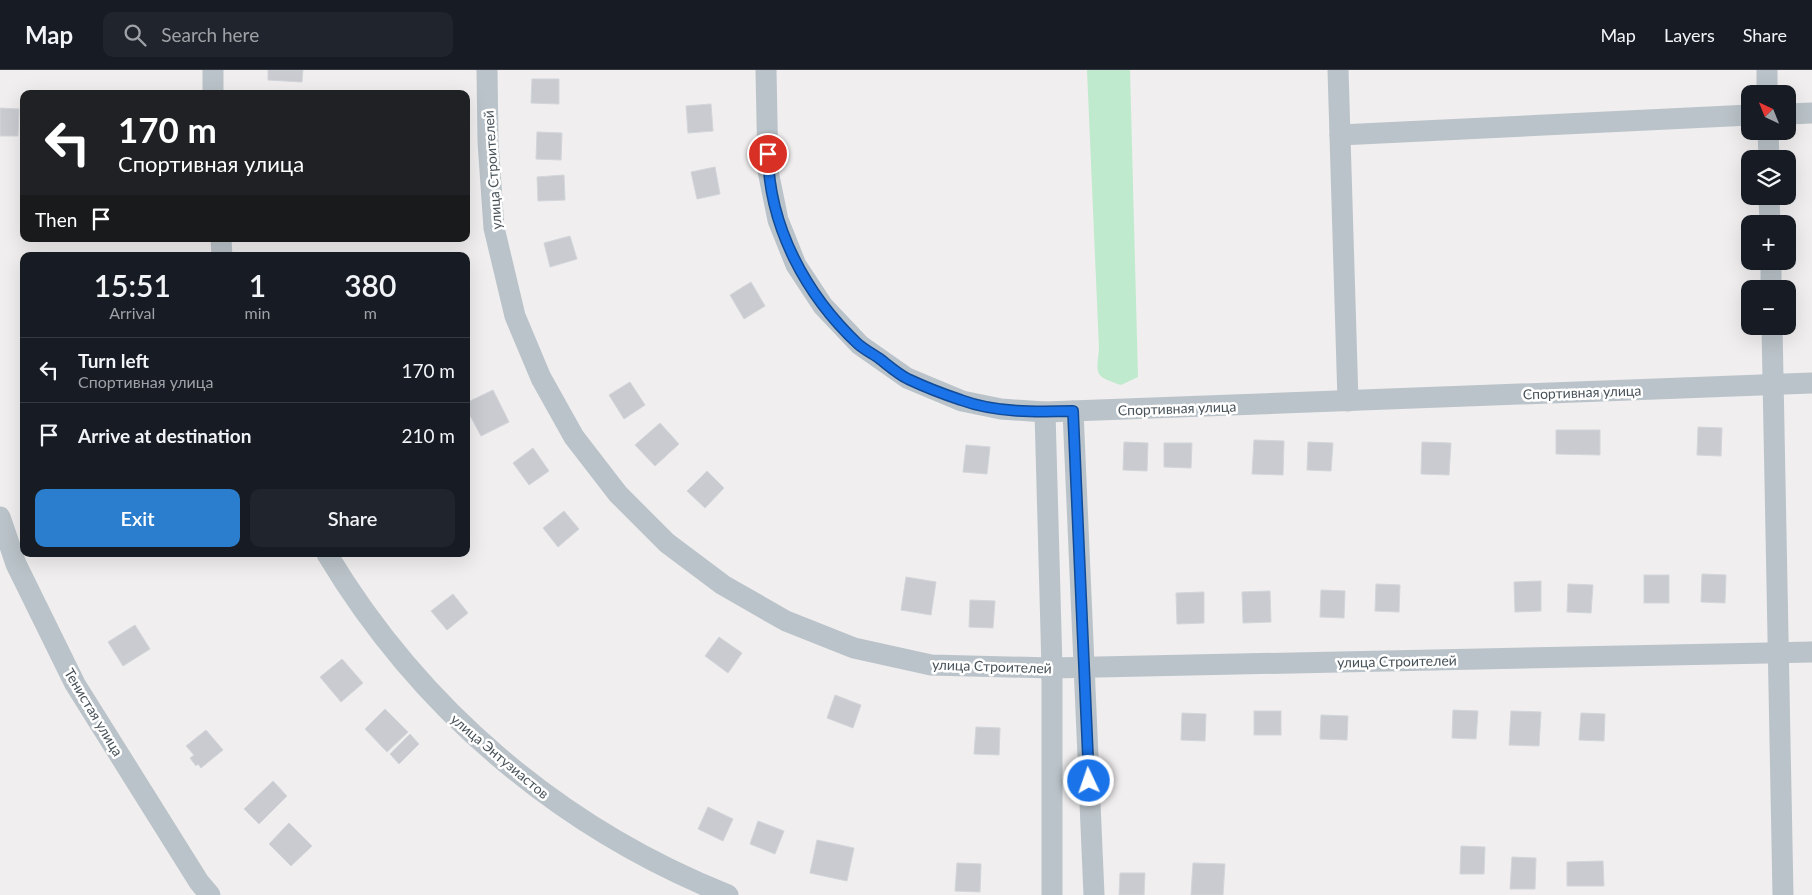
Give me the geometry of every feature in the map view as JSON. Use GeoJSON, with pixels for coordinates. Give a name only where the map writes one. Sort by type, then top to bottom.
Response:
{"type":"FeatureCollection","features":[{"type":"Feature","properties":{"kind":"street"},"geometry":{"type":"LineString","coordinates":[[213,70],[213,90]]}},
{"type":"Feature","properties":{"kind":"street","name":"улица Строителей"},"geometry":{"type":"LineString","coordinates":[[487,70],[488,142],[494,228],[515,316],[541,378],[574,437],[618,494],[667,543],[723,585],[786,621],[854,648],[931,665],[1052,668],[1812,652]]}},
{"type":"Feature","properties":{"kind":"street","name":"Спортивная улица"},"geometry":{"type":"LineString","coordinates":[[766,70],[768,171],[778,220],[796,265],[823,306],[860,345],[907,378],[962,401],[1001,409],[1045,412],[1812,383]]}},
{"type":"Feature","properties":{"kind":"street"},"geometry":{"type":"LineString","coordinates":[[1338,70],[1348,401]]}},
{"type":"Feature","properties":{"kind":"street"},"geometry":{"type":"LineString","coordinates":[[1767,70],[1767,85]]}},
{"type":"Feature","properties":{"kind":"street"},"geometry":{"type":"LineString","coordinates":[[1796,114],[1812,113]]}},
{"type":"Feature","properties":{"kind":"street"},"geometry":{"type":"LineString","coordinates":[[1340,135],[1741,116]]}},
{"type":"Feature","properties":{"kind":"street"},"geometry":{"type":"LineString","coordinates":[[1772,335],[1783,895]]}},
{"type":"Feature","properties":{"kind":"street"},"geometry":{"type":"LineString","coordinates":[[1073,411],[1094,895]]}},
{"type":"Feature","properties":{"kind":"street"},"geometry":{"type":"LineString","coordinates":[[1045,412],[1052,668],[1052,895]]}},
{"type":"Feature","properties":{"kind":"street","name":"Тенистая улица"},"geometry":{"type":"LineString","coordinates":[[0,518],[16,564],[76,684],[199,882],[210,895]]}},
{"type":"Feature","properties":{"kind":"street","name":"улица Энтузиастов"},"geometry":{"type":"LineString","coordinates":[[329,557],[344,583],[384,639],[450,714],[485,747],[556,803],[637,853],[694,881],[728,895]]}},
{"type":"Feature","properties":{"kind":"green space"},"geometry":{"type":"Polygon","coordinates":[[[1087,70],[1130,70],[1138,377],[1121,385],[1102,377],[1098,370],[1099,349],[1087,70]]]}},
{"type":"Feature","properties":{"kind":"building"},"geometry":{"type":"Polygon","coordinates":[[[268,70],[303,70],[302,82],[268,80],[268,70]]]}},
{"type":"Feature","properties":{"kind":"building"},"geometry":{"type":"Polygon","coordinates":[[[532,79],[559,79],[559,104],[531,103],[532,79]]]}},
{"type":"Feature","properties":{"kind":"building"},"geometry":{"type":"Polygon","coordinates":[[[711,104],[713,131],[688,133],[686,106],[711,104]]]}},
{"type":"Feature","properties":{"kind":"building"},"geometry":{"type":"Polygon","coordinates":[[[0,108],[19,109],[18,136],[0,136],[0,108]]]}},
{"type":"Feature","properties":{"kind":"building"},"geometry":{"type":"Polygon","coordinates":[[[537,132],[562,133],[561,160],[536,159],[537,132]]]}},
{"type":"Feature","properties":{"kind":"building"},"geometry":{"type":"Polygon","coordinates":[[[715,167],[720,194],[697,199],[691,172],[715,167]]]}},
{"type":"Feature","properties":{"kind":"building"},"geometry":{"type":"Polygon","coordinates":[[[564,175],[565,200],[538,201],[537,177],[564,175]]]}},
{"type":"Feature","properties":{"kind":"building"},"geometry":{"type":"Polygon","coordinates":[[[570,236],[577,259],[550,267],[544,243],[570,236]]]}},
{"type":"Feature","properties":{"kind":"building"},"geometry":{"type":"Polygon","coordinates":[[[751,282],[765,306],[744,319],[730,295],[751,282]]]}},
{"type":"Feature","properties":{"kind":"building"},"geometry":{"type":"Polygon","coordinates":[[[630,382],[645,405],[624,419],[609,395],[630,382]]]}},
{"type":"Feature","properties":{"kind":"building"},"geometry":{"type":"Polygon","coordinates":[[[493,390],[509,422],[481,436],[470,415],[470,401],[493,390]]]}},
{"type":"Feature","properties":{"kind":"building"},"geometry":{"type":"Polygon","coordinates":[[[660,423],[679,444],[655,466],[635,445],[660,423]]]}},
{"type":"Feature","properties":{"kind":"building"},"geometry":{"type":"Polygon","coordinates":[[[1698,427],[1722,428],[1721,456],[1697,455],[1698,427]]]}},
{"type":"Feature","properties":{"kind":"building"},"geometry":{"type":"Polygon","coordinates":[[[1556,430],[1600,430],[1600,455],[1556,454],[1556,430]]]}},
{"type":"Feature","properties":{"kind":"building"},"geometry":{"type":"Polygon","coordinates":[[[1254,440],[1284,441],[1283,475],[1252,474],[1254,440]]]}},
{"type":"Feature","properties":{"kind":"building"},"geometry":{"type":"Polygon","coordinates":[[[1124,442],[1148,443],[1147,471],[1123,470],[1124,442]]]}},
{"type":"Feature","properties":{"kind":"building"},"geometry":{"type":"Polygon","coordinates":[[[1308,442],[1333,443],[1331,471],[1307,470],[1308,442]]]}},
{"type":"Feature","properties":{"kind":"building"},"geometry":{"type":"Polygon","coordinates":[[[1422,442],[1451,443],[1449,475],[1421,474],[1422,442]]]}},
{"type":"Feature","properties":{"kind":"building"},"geometry":{"type":"Polygon","coordinates":[[[1164,443],[1192,443],[1191,468],[1164,467],[1164,443]]]}},
{"type":"Feature","properties":{"kind":"building"},"geometry":{"type":"Polygon","coordinates":[[[966,445],[990,447],[987,474],[963,472],[966,445]]]}},
{"type":"Feature","properties":{"kind":"building"},"geometry":{"type":"Polygon","coordinates":[[[533,448],[549,471],[529,485],[513,463],[533,448]]]}},
{"type":"Feature","properties":{"kind":"building"},"geometry":{"type":"Polygon","coordinates":[[[707,471],[724,488],[705,508],[687,491],[707,471]]]}},
{"type":"Feature","properties":{"kind":"building"},"geometry":{"type":"Polygon","coordinates":[[[564,511],[579,529],[558,547],[543,528],[564,511]]]}},
{"type":"Feature","properties":{"kind":"building"},"geometry":{"type":"Polygon","coordinates":[[[1702,574],[1726,575],[1725,603],[1701,602],[1702,574]]]}},
{"type":"Feature","properties":{"kind":"building"},"geometry":{"type":"Polygon","coordinates":[[[1644,575],[1669,575],[1669,603],[1644,603],[1644,575]]]}},
{"type":"Feature","properties":{"kind":"building"},"geometry":{"type":"Polygon","coordinates":[[[906,577],[936,582],[931,615],[901,610],[906,577]]]}},
{"type":"Feature","properties":{"kind":"building"},"geometry":{"type":"Polygon","coordinates":[[[1541,581],[1541,611],[1515,612],[1514,582],[1541,581]]]}},
{"type":"Feature","properties":{"kind":"building"},"geometry":{"type":"Polygon","coordinates":[[[1376,584],[1400,585],[1399,612],[1375,611],[1376,584]]]}},
{"type":"Feature","properties":{"kind":"building"},"geometry":{"type":"Polygon","coordinates":[[[1568,584],[1593,585],[1591,613],[1567,612],[1568,584]]]}},
{"type":"Feature","properties":{"kind":"building"},"geometry":{"type":"Polygon","coordinates":[[[1321,590],[1345,591],[1344,618],[1320,617],[1321,590]]]}},
{"type":"Feature","properties":{"kind":"building"},"geometry":{"type":"Polygon","coordinates":[[[1270,591],[1271,622],[1243,623],[1242,592],[1270,591]]]}},
{"type":"Feature","properties":{"kind":"building"},"geometry":{"type":"Polygon","coordinates":[[[1204,592],[1204,623],[1177,624],[1176,593],[1204,592]]]}},
{"type":"Feature","properties":{"kind":"building"},"geometry":{"type":"Polygon","coordinates":[[[453,594],[468,613],[447,630],[431,611],[453,594]]]}},
{"type":"Feature","properties":{"kind":"building"},"geometry":{"type":"Polygon","coordinates":[[[970,600],[995,601],[993,628],[969,627],[970,600]]]}},
{"type":"Feature","properties":{"kind":"building"},"geometry":{"type":"Polygon","coordinates":[[[135,625],[150,649],[123,666],[108,642],[135,625]]]}},
{"type":"Feature","properties":{"kind":"building"},"geometry":{"type":"Polygon","coordinates":[[[719,637],[742,653],[728,673],[705,656],[719,637]]]}},
{"type":"Feature","properties":{"kind":"building"},"geometry":{"type":"Polygon","coordinates":[[[342,659],[363,683],[341,702],[320,677],[342,659]]]}},
{"type":"Feature","properties":{"kind":"building"},"geometry":{"type":"Polygon","coordinates":[[[835,695],[861,705],[853,728],[827,718],[835,695]]]}},
{"type":"Feature","properties":{"kind":"building"},"geometry":{"type":"Polygon","coordinates":[[[385,709],[408,732],[387,752],[365,729],[385,709]]]}},
{"type":"Feature","properties":{"kind":"building"},"geometry":{"type":"Polygon","coordinates":[[[1453,710],[1478,711],[1476,739],[1452,738],[1453,710]]]}},
{"type":"Feature","properties":{"kind":"building"},"geometry":{"type":"Polygon","coordinates":[[[1254,711],[1281,711],[1281,735],[1254,735],[1254,711]]]}},
{"type":"Feature","properties":{"kind":"building"},"geometry":{"type":"Polygon","coordinates":[[[1511,711],[1541,712],[1539,746],[1509,745],[1511,711]]]}},
{"type":"Feature","properties":{"kind":"building"},"geometry":{"type":"Polygon","coordinates":[[[1182,713],[1206,714],[1205,741],[1181,740],[1182,713]]]}},
{"type":"Feature","properties":{"kind":"building"},"geometry":{"type":"Polygon","coordinates":[[[1581,713],[1605,714],[1604,741],[1579,740],[1581,713]]]}},
{"type":"Feature","properties":{"kind":"building"},"geometry":{"type":"Polygon","coordinates":[[[1321,715],[1348,716],[1347,740],[1320,739],[1321,715]]]}},
{"type":"Feature","properties":{"kind":"building"},"geometry":{"type":"Polygon","coordinates":[[[976,727],[1000,728],[999,755],[974,754],[976,727]]]}},
{"type":"Feature","properties":{"kind":"building"},"geometry":{"type":"Polygon","coordinates":[[[206,730],[223,750],[201,768],[198,764],[196,766],[190,758],[194,755],[186,746],[206,730]]]}},
{"type":"Feature","properties":{"kind":"building"},"geometry":{"type":"Polygon","coordinates":[[[410,734],[419,744],[399,764],[390,754],[410,734]]]}},
{"type":"Feature","properties":{"kind":"building"},"geometry":{"type":"Polygon","coordinates":[[[273,781],[287,796],[259,824],[244,809],[273,781]]]}},
{"type":"Feature","properties":{"kind":"building"},"geometry":{"type":"Polygon","coordinates":[[[708,807],[733,819],[723,841],[698,829],[708,807]]]}},
{"type":"Feature","properties":{"kind":"building"},"geometry":{"type":"Polygon","coordinates":[[[758,821],[784,831],[775,854],[750,844],[758,821]]]}},
{"type":"Feature","properties":{"kind":"building"},"geometry":{"type":"Polygon","coordinates":[[[289,823],[312,846],[291,866],[269,844],[289,823]]]}},
{"type":"Feature","properties":{"kind":"building"},"geometry":{"type":"Polygon","coordinates":[[[817,840],[854,848],[847,881],[810,873],[817,840]]]}},
{"type":"Feature","properties":{"kind":"building"},"geometry":{"type":"Polygon","coordinates":[[[1461,846],[1485,847],[1484,874],[1460,874],[1461,846]]]}},
{"type":"Feature","properties":{"kind":"building"},"geometry":{"type":"Polygon","coordinates":[[[1512,857],[1536,858],[1535,889],[1510,889],[1512,857]]]}},
{"type":"Feature","properties":{"kind":"building"},"geometry":{"type":"Polygon","coordinates":[[[1603,861],[1604,886],[1567,886],[1567,862],[1603,861]]]}},
{"type":"Feature","properties":{"kind":"building"},"geometry":{"type":"Polygon","coordinates":[[[957,863],[981,864],[980,892],[955,891],[957,863]]]}},
{"type":"Feature","properties":{"kind":"building"},"geometry":{"type":"Polygon","coordinates":[[[1193,863],[1225,864],[1223,895],[1191,895],[1193,863]]]}},
{"type":"Feature","properties":{"kind":"building"},"geometry":{"type":"Polygon","coordinates":[[[1120,873],[1145,873],[1144,895],[1119,895],[1120,873]]]}},
{"type":"Feature","properties":{"kind":"route"},"geometry":{"type":"LineString","coordinates":[[768,154],[768,171],[778,220],[796,265],[823,306],[860,345],[907,378],[962,401],[1001,409],[1045,412],[1073,411],[1089,781]]}}]}
